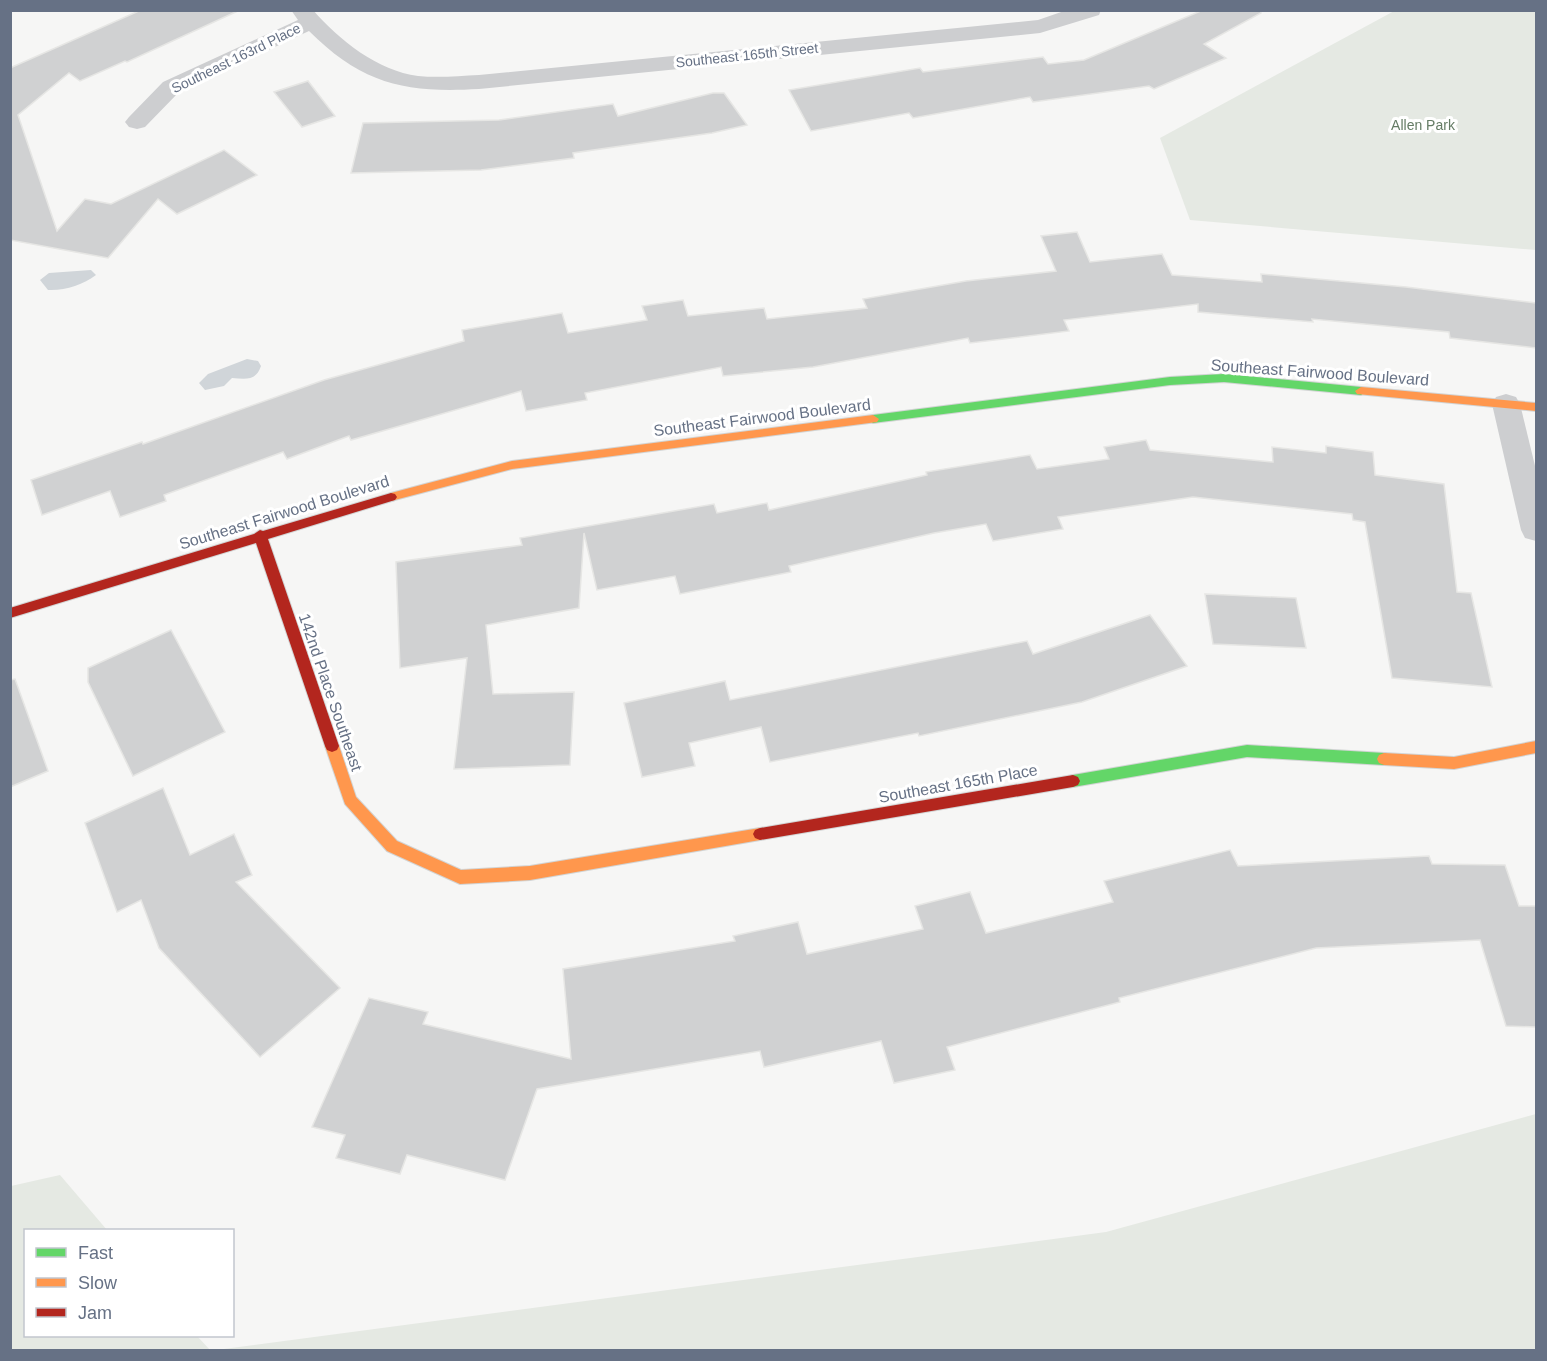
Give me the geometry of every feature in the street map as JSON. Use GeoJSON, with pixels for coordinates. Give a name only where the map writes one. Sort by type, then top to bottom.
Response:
{"type":"FeatureCollection","features":[{"type":"Feature","properties":{"kind":"street","name":"Southeast 165th Street"},"geometry":{"type":"LineString","coordinates":[[306,16],[347,52],[370,66],[401,80],[443,83],[479,82],[1040,26],[1091,10]]}},
{"type":"Feature","properties":{"kind":"street","name":"Southeast 163rd Place"},"geometry":{"type":"LineString","coordinates":[[137,122],[171,87],[306,16]]}},
{"type":"Feature","properties":{"kind":"street","name":"Southeast Fairwood Boulevard"},"geometry":{"type":"LineString","coordinates":[[10,614],[371,502],[512,465],[1170,381],[1224,378],[1536,407]]}},
{"type":"Feature","properties":{"kind":"street"},"geometry":{"type":"LineString","coordinates":[[1506,404],[1536,530]]}},
{"type":"Feature","properties":{"kind":"street","name":"142nd Place Southeast"},"geometry":{"type":"LineString","coordinates":[[260,535],[350,800],[392,846]]}},
{"type":"Feature","properties":{"kind":"street","name":"Southeast 165th Place"},"geometry":{"type":"LineString","coordinates":[[392,846],[460,877],[530,873],[1247,751],[1454,763],[1536,747]]}},
{"type":"Feature","properties":{"kind":"green space","name":"Allen Park"},"geometry":{"type":"Polygon","coordinates":[[[1396,10],[1536,11],[1536,250],[1190,220],[1160,138],[1396,10]]]}},
{"type":"Feature","properties":{"kind":"green space"},"geometry":{"type":"Polygon","coordinates":[[[1536,1114],[1536,1350],[216,1350],[1106,1232],[1536,1114]]]}},
{"type":"Feature","properties":{"kind":"green space"},"geometry":{"type":"Polygon","coordinates":[[[60,1175],[106,1229],[24,1229],[24,1337],[198,1337],[210,1350],[11,1350],[11,1186],[60,1175]]]}},
{"type":"Feature","properties":{"kind":"shaded area"},"geometry":{"type":"Polygon","coordinates":[[[91,270],[96,275],[85,282],[67,288],[48,290],[40,280],[49,273],[91,270]]]}},
{"type":"Feature","properties":{"kind":"shaded area"},"geometry":{"type":"Polygon","coordinates":[[[247,359],[258,361],[261,366],[253,377],[232,378],[224,386],[205,390],[199,383],[208,374],[247,359]]]}},
{"type":"Feature","properties":{"kind":"building"},"geometry":{"type":"Polygon","coordinates":[[[141,10],[240,10],[80,81],[69,73],[18,115],[57,231],[85,199],[111,204],[224,150],[257,175],[177,214],[158,199],[108,258],[10,240],[10,68],[141,10]]]}},
{"type":"Feature","properties":{"kind":"building"},"geometry":{"type":"Polygon","coordinates":[[[1203,10],[1260,10],[1261,13],[1204,44],[1226,58],[1154,89],[1149,86],[1033,102],[1030,97],[913,118],[909,113],[811,131],[789,90],[920,68],[923,72],[1043,57],[1048,64],[1084,60],[1203,10]]]}},
{"type":"Feature","properties":{"kind":"building"},"geometry":{"type":"Polygon","coordinates":[[[308,81],[335,116],[302,127],[274,92],[308,81]]]}},
{"type":"Feature","properties":{"kind":"building"},"geometry":{"type":"Polygon","coordinates":[[[713,93],[724,93],[747,125],[712,133],[573,153],[574,158],[481,170],[351,173],[363,123],[499,120],[613,104],[618,116],[713,93]]]}},
{"type":"Feature","properties":{"kind":"building"},"geometry":{"type":"Polygon","coordinates":[[[1077,232],[1090,262],[1162,254],[1172,275],[1262,282],[1261,274],[1406,287],[1536,303],[1536,348],[1450,338],[1449,332],[1312,319],[1313,322],[1198,312],[1198,304],[1064,320],[1069,331],[970,343],[968,338],[813,367],[723,376],[721,367],[585,393],[587,400],[526,411],[521,391],[351,440],[349,436],[287,459],[283,452],[164,495],[166,501],[120,517],[110,491],[42,515],[31,480],[142,442],[143,444],[324,380],[464,341],[462,330],[562,313],[568,333],[647,320],[642,306],[683,300],[688,316],[764,308],[767,319],[867,308],[863,299],[966,281],[1056,271],[1041,236],[1077,232]]]}},
{"type":"Feature","properties":{"kind":"building"},"geometry":{"type":"Polygon","coordinates":[[[1146,440],[1150,450],[1273,462],[1272,447],[1326,453],[1326,446],[1373,452],[1375,475],[1444,484],[1457,592],[1471,593],[1492,687],[1392,678],[1365,522],[1353,520],[1352,514],[1193,497],[1058,517],[1063,529],[993,541],[986,524],[934,533],[789,566],[791,572],[680,594],[675,576],[597,590],[584,533],[579,608],[486,625],[493,694],[574,692],[570,765],[454,769],[467,658],[400,668],[396,562],[522,545],[520,538],[714,504],[717,513],[767,503],[769,510],[927,475],[926,472],[1030,455],[1037,469],[1109,459],[1104,447],[1146,440]]]}},
{"type":"Feature","properties":{"kind":"building"},"geometry":{"type":"Polygon","coordinates":[[[1205,594],[1296,598],[1306,648],[1213,644],[1205,594]]]}},
{"type":"Feature","properties":{"kind":"building"},"geometry":{"type":"Polygon","coordinates":[[[1150,615],[1187,666],[1082,702],[919,736],[918,733],[770,762],[761,727],[689,743],[695,766],[642,777],[624,703],[725,681],[730,700],[1027,641],[1033,654],[1150,615]]]}},
{"type":"Feature","properties":{"kind":"building"},"geometry":{"type":"Polygon","coordinates":[[[171,630],[225,732],[133,776],[88,682],[88,668],[171,630]]]}},
{"type":"Feature","properties":{"kind":"building"},"geometry":{"type":"Polygon","coordinates":[[[15,679],[48,771],[10,787],[10,680],[15,679]]]}},
{"type":"Feature","properties":{"kind":"building"},"geometry":{"type":"Polygon","coordinates":[[[163,788],[190,855],[234,834],[252,875],[236,882],[340,988],[260,1057],[159,948],[141,900],[117,912],[85,823],[163,788]]]}},
{"type":"Feature","properties":{"kind":"building"},"geometry":{"type":"Polygon","coordinates":[[[1230,850],[1238,866],[1429,856],[1432,864],[1505,865],[1519,906],[1536,906],[1536,1027],[1506,1026],[1480,940],[1316,948],[1119,998],[1120,1002],[947,1047],[955,1070],[894,1083],[881,1041],[764,1067],[760,1051],[537,1089],[505,1180],[407,1155],[400,1174],[336,1158],[345,1135],[312,1127],[369,998],[428,1012],[423,1024],[571,1059],[563,969],[735,941],[733,936],[798,922],[807,954],[923,929],[915,906],[970,892],[986,933],[1113,902],[1104,881],[1230,850]]]}},
{"type":"Feature","properties":{"kind":"traffic: fast"},"geometry":{"type":"LineString","coordinates":[[873,419],[1170,381],[1224,378],[1361,391]]}},
{"type":"Feature","properties":{"kind":"traffic: fast"},"geometry":{"type":"LineString","coordinates":[[1073,781],[1247,751],[1384,759]]}},
{"type":"Feature","properties":{"kind":"traffic: slow"},"geometry":{"type":"LineString","coordinates":[[1361,391],[1536,407]]}},
{"type":"Feature","properties":{"kind":"traffic: slow"},"geometry":{"type":"LineString","coordinates":[[391,497],[512,465],[873,419]]}},
{"type":"Feature","properties":{"kind":"traffic: slow"},"geometry":{"type":"LineString","coordinates":[[332,746],[350,800],[392,846],[460,877],[530,873],[760,834]]}},
{"type":"Feature","properties":{"kind":"traffic: slow"},"geometry":{"type":"LineString","coordinates":[[1384,759],[1454,763],[1536,747]]}},
{"type":"Feature","properties":{"kind":"traffic: jam"},"geometry":{"type":"LineString","coordinates":[[10,613],[391,497]]}},
{"type":"Feature","properties":{"kind":"traffic: jam"},"geometry":{"type":"LineString","coordinates":[[260,535],[332,746]]}},
{"type":"Feature","properties":{"kind":"traffic: jam"},"geometry":{"type":"LineString","coordinates":[[760,834],[1073,781]]}}]}
